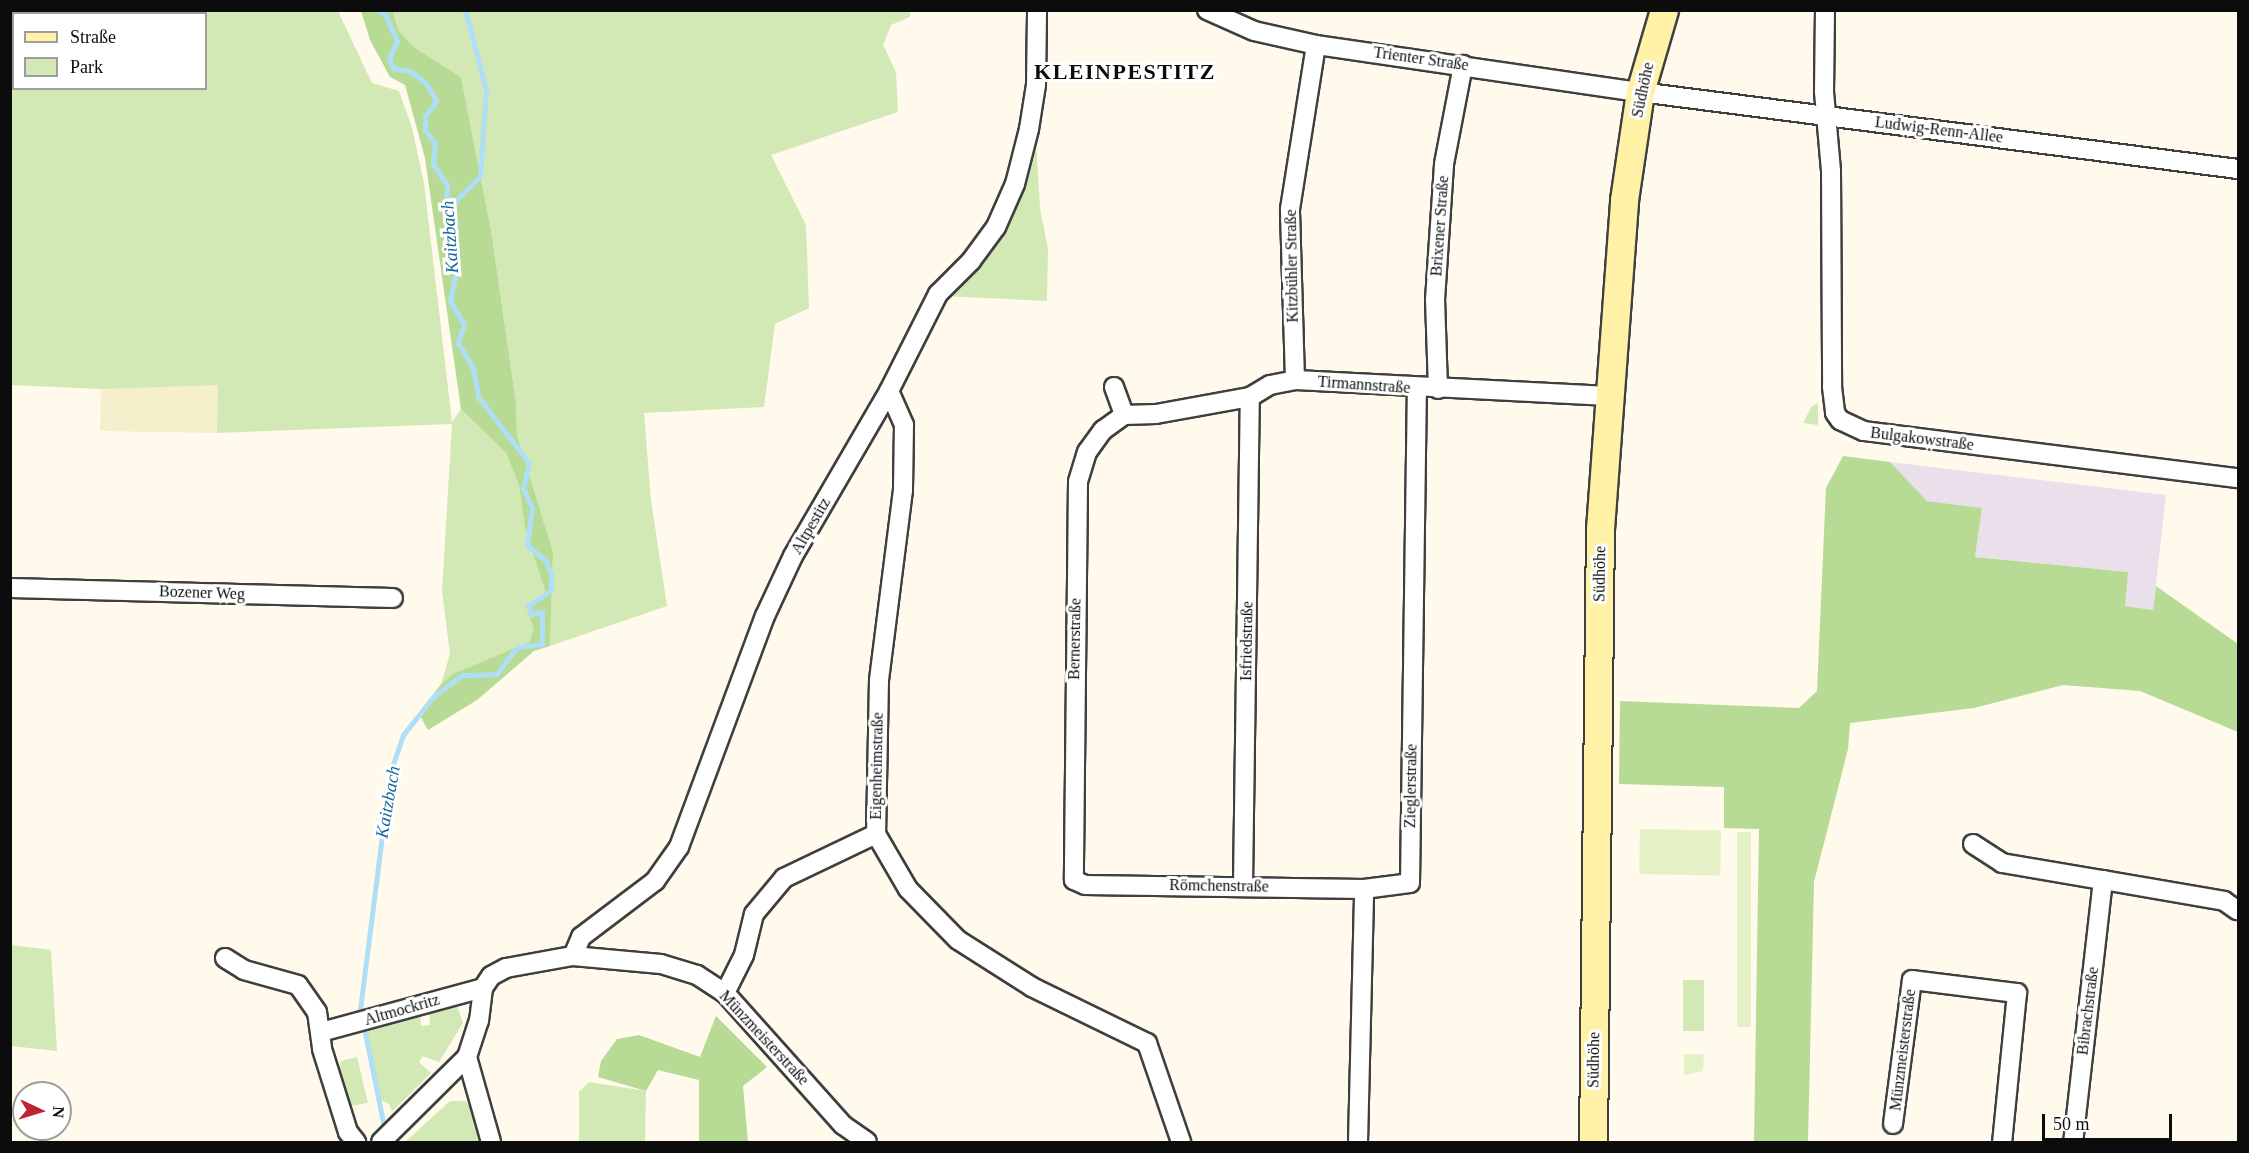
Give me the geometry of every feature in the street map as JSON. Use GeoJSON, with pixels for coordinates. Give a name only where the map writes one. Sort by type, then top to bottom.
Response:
{"type":"FeatureCollection","features":[{"type":"Feature","properties":{"kind":"street","name":"Altpestitz"},"geometry":{"type":"LineString","coordinates":[[573,956],[581,937],[655,881],[679,847],[765,616],[793,556],[889,391],[938,294],[971,261],[996,227],[1015,184],[1036,85],[1037,10]]}},
{"type":"Feature","properties":{"kind":"street","name":"Trienter Straße"},"geometry":{"type":"LineString","coordinates":[[1208,10],[1254,31],[1316,45],[1463,64],[1640,92]]}},
{"type":"Feature","properties":{"kind":"street","name":"Südhöhe"},"geometry":{"type":"LineString","coordinates":[[1593,1143],[1600,552],[1624,200],[1640,92],[1664,10]]}},
{"type":"Feature","properties":{"kind":"street","name":"Bulgakowstraße"},"geometry":{"type":"LineString","coordinates":[[1825,10],[1825,116],[1831,171],[1832,387],[1835,413],[1840,420],[1864,432],[2238,478]]}},
{"type":"Feature","properties":{"kind":"street","name":"Kitzbühler Straße"},"geometry":{"type":"LineString","coordinates":[[1295,380],[1290,209],[1316,45]]}},
{"type":"Feature","properties":{"kind":"street","name":"Brixener Straße"},"geometry":{"type":"LineString","coordinates":[[1438,389],[1435,300],[1444,164],[1463,64]]}},
{"type":"Feature","properties":{"kind":"street","name":"Ludwig-Renn-Allee"},"geometry":{"type":"LineString","coordinates":[[1640,92],[2238,169]]}},
{"type":"Feature","properties":{"kind":"street","name":"Tirmannstraße"},"geometry":{"type":"LineString","coordinates":[[1124,416],[1156,414],[1250,398],[1270,385],[1295,380],[1417,389],[1610,396]]}},
{"type":"Feature","properties":{"kind":"street"},"geometry":{"type":"LineString","coordinates":[[1114,387],[1124,416]]}},
{"type":"Feature","properties":{"kind":"street","name":"Zieglerstraße"},"geometry":{"type":"LineString","coordinates":[[1364,889],[1410,883],[1417,389]]}},
{"type":"Feature","properties":{"kind":"street","name":"Eigenheimstraße"},"geometry":{"type":"LineString","coordinates":[[889,391],[904,425],[903,490],[879,680],[876,834],[908,889],[957,940],[1032,987],[1147,1043],[1180,1143]]}},
{"type":"Feature","properties":{"kind":"street","name":"Isfriedstraße"},"geometry":{"type":"LineString","coordinates":[[1243,885],[1250,398]]}},
{"type":"Feature","properties":{"kind":"street","name":"Bernerstraße"},"geometry":{"type":"LineString","coordinates":[[1074,880],[1078,482],[1087,452],[1102,430],[1124,416]]}},
{"type":"Feature","properties":{"kind":"street","name":"Bozener Weg"},"geometry":{"type":"LineString","coordinates":[[10,588],[393,598]]}},
{"type":"Feature","properties":{"kind":"street"},"geometry":{"type":"LineString","coordinates":[[725,993],[744,956],[754,914],[784,878],[876,834]]}},
{"type":"Feature","properties":{"kind":"street"},"geometry":{"type":"LineString","coordinates":[[1972,844],[2002,863],[2224,901],[2237,910]]}},
{"type":"Feature","properties":{"kind":"street","name":"Römchenstraße"},"geometry":{"type":"LineString","coordinates":[[1074,880],[1085,885],[1243,885],[1364,889]]}},
{"type":"Feature","properties":{"kind":"street","name":"Bibrachstraße"},"geometry":{"type":"LineString","coordinates":[[2072,1142],[2103,880]]}},
{"type":"Feature","properties":{"kind":"street"},"geometry":{"type":"LineString","coordinates":[[1358,1143],[1364,889]]}},
{"type":"Feature","properties":{"kind":"street","name":"Altmockritz"},"geometry":{"type":"LineString","coordinates":[[321,1032],[483,987],[491,976],[506,969],[573,956]]}},
{"type":"Feature","properties":{"kind":"street","name":"Münzmeisterstraße"},"geometry":{"type":"LineString","coordinates":[[573,956],[661,964],[698,975],[725,993],[843,1125],[867,1143]]}},
{"type":"Feature","properties":{"kind":"street"},"geometry":{"type":"LineString","coordinates":[[225,958],[244,970],[298,985],[317,1012],[322,1049],[348,1132],[356,1143]]}},
{"type":"Feature","properties":{"kind":"street","name":"Münzmeisterstraße"},"geometry":{"type":"LineString","coordinates":[[1893,1124],[1912,980],[2017,993],[2002,1143]]}},
{"type":"Feature","properties":{"kind":"street"},"geometry":{"type":"LineString","coordinates":[[381,1143],[467,1057],[479,1021],[483,987]]}},
{"type":"Feature","properties":{"kind":"street"},"geometry":{"type":"LineString","coordinates":[[467,1057],[491,1143]]}},
{"type":"Feature","properties":{"kind":"shaded area"},"geometry":{"type":"Polygon","coordinates":[[[101,383],[218,385],[217,433],[100,431],[101,383]]]}},
{"type":"Feature","properties":{"kind":"shaded area"},"geometry":{"type":"Polygon","coordinates":[[[1890,462],[2166,495],[2153,610],[2124,606],[2128,572],[1975,557],[1982,508],[1927,501],[1890,462]]]}},
{"type":"Feature","properties":{"kind":"green space"},"geometry":{"type":"Polygon","coordinates":[[[10,11],[338,11],[372,83],[399,91],[412,128],[424,183],[452,422],[461,409],[506,453],[519,485],[525,528],[547,594],[529,642],[454,674],[441,684],[450,654],[442,592],[452,424],[217,433],[218,385],[101,389],[11,385],[10,11]]]}},
{"type":"Feature","properties":{"kind":"green space"},"geometry":{"type":"Polygon","coordinates":[[[361,11],[393,11],[398,30],[415,48],[461,77],[491,230],[516,403],[517,435],[553,552],[550,646],[534,651],[477,700],[428,730],[419,714],[441,684],[453,674],[529,642],[534,629],[527,609],[546,593],[525,528],[519,485],[506,453],[461,409],[425,158],[405,85],[390,77],[370,40],[361,11]]]}},
{"type":"Feature","properties":{"kind":"green space"},"geometry":{"type":"Polygon","coordinates":[[[393,11],[910,11],[910,17],[891,25],[883,45],[896,72],[898,112],[771,155],[806,225],[809,308],[775,324],[764,407],[644,413],[651,500],[667,606],[550,646],[553,552],[517,435],[516,403],[491,230],[461,77],[415,48],[398,30],[393,11]]]}},
{"type":"Feature","properties":{"kind":"green space"},"geometry":{"type":"Polygon","coordinates":[[[1035,121],[1040,208],[1048,249],[1047,301],[945,296],[1003,233],[1012,212],[1035,121]]]}},
{"type":"Feature","properties":{"kind":"green space"},"geometry":{"type":"Polygon","coordinates":[[[1818,403],[1818,425],[1803,423],[1812,406],[1818,403]]]}},
{"type":"Feature","properties":{"kind":"green space"},"geometry":{"type":"Polygon","coordinates":[[[1843,456],[1890,462],[1927,501],[1982,508],[1975,557],[2128,572],[2125,606],[2153,610],[2156,586],[2238,644],[2238,732],[2140,691],[2063,685],[1974,708],[1850,723],[1848,749],[1814,882],[1808,1142],[1754,1142],[1759,829],[1724,828],[1724,787],[1619,784],[1620,701],[1799,708],[1817,691],[1826,488],[1843,456]]]}},
{"type":"Feature","properties":{"kind":"green space"},"geometry":{"type":"Polygon","coordinates":[[[1640,829],[1721,830],[1720,875],[1639,874],[1640,829]]]}},
{"type":"Feature","properties":{"kind":"green space"},"geometry":{"type":"Polygon","coordinates":[[[1737,832],[1751,832],[1751,1027],[1737,1027],[1737,832]]]}},
{"type":"Feature","properties":{"kind":"green space"},"geometry":{"type":"Polygon","coordinates":[[[11,945],[51,950],[57,1051],[11,1046],[11,945]]]}},
{"type":"Feature","properties":{"kind":"green space"},"geometry":{"type":"Polygon","coordinates":[[[1683,980],[1704,980],[1704,1031],[1683,1031],[1683,980]]]}},
{"type":"Feature","properties":{"kind":"green space"},"geometry":{"type":"Polygon","coordinates":[[[456,1003],[463,1023],[439,1062],[423,1056],[419,1062],[431,1073],[392,1112],[389,1104],[381,1100],[365,1029],[420,1012],[421,1026],[430,1025],[429,1011],[456,1003]]]}},
{"type":"Feature","properties":{"kind":"green space"},"geometry":{"type":"Polygon","coordinates":[[[716,1016],[767,1067],[743,1086],[748,1142],[699,1142],[699,1080],[658,1070],[646,1091],[598,1077],[601,1061],[617,1039],[639,1035],[700,1057],[716,1016]]]}},
{"type":"Feature","properties":{"kind":"green space"},"geometry":{"type":"Polygon","coordinates":[[[1684,1054],[1704,1054],[1703,1071],[1684,1075],[1684,1054]]]}},
{"type":"Feature","properties":{"kind":"green space"},"geometry":{"type":"Polygon","coordinates":[[[357,1057],[368,1103],[350,1106],[338,1072],[341,1061],[357,1057]]]}},
{"type":"Feature","properties":{"kind":"green space"},"geometry":{"type":"Polygon","coordinates":[[[589,1082],[646,1091],[645,1142],[579,1142],[579,1092],[589,1082]]]}},
{"type":"Feature","properties":{"kind":"green space"},"geometry":{"type":"Polygon","coordinates":[[[450,1101],[465,1101],[476,1110],[483,1142],[405,1142],[450,1101]]]}},
{"type":"Feature","properties":{"kind":"waterway","name":"Kaitzbach"},"geometry":{"type":"LineString","coordinates":[[377,10],[385,14],[397,41],[389,58],[393,68],[410,71],[426,83],[436,101],[425,117],[425,130],[435,144],[433,164],[447,185],[446,232],[456,271],[450,301],[464,324],[458,343],[473,368],[479,398],[529,463],[523,488],[532,508],[527,545],[546,561],[551,575],[551,590],[528,606],[531,614],[542,612],[542,644],[517,647],[497,674],[462,675],[433,697],[403,735],[390,772],[360,1008],[385,1132]]}},
{"type":"Feature","properties":{"kind":"waterway"},"geometry":{"type":"LineString","coordinates":[[448,208],[480,176],[486,90],[465,10]]}},
{"type":"Feature","properties":{"kind":"district","name":"KLEINPESTITZ"},"geometry":{"type":"Point","coordinates":[1125,72]}}]}
